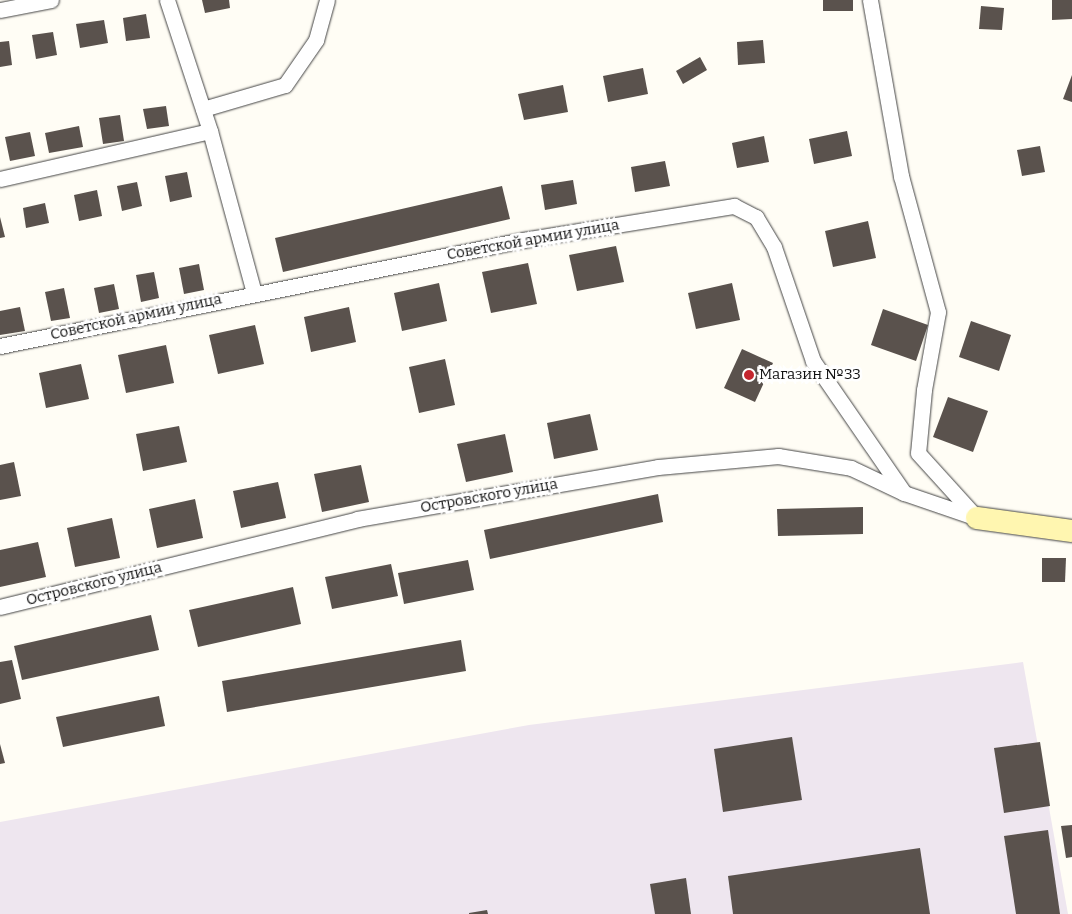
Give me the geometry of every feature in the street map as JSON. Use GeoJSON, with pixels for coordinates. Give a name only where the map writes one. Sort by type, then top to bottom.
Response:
{"type":"FeatureCollection","features":[{"type":"Feature","properties":{"kind":"street"},"geometry":{"type":"LineString","coordinates":[[0,10],[51,0]]}},
{"type":"Feature","properties":{"kind":"street"},"geometry":{"type":"LineString","coordinates":[[167,0],[210,131],[254,293]]}},
{"type":"Feature","properties":{"kind":"street"},"geometry":{"type":"LineString","coordinates":[[203,109],[285,85],[316,40],[327,0]]}},
{"type":"Feature","properties":{"kind":"street"},"geometry":{"type":"LineString","coordinates":[[870,0],[901,176],[938,312],[924,390],[918,454],[976,518],[1072,530]]}},
{"type":"Feature","properties":{"kind":"street"},"geometry":{"type":"LineString","coordinates":[[0,179],[210,131]]}},
{"type":"Feature","properties":{"kind":"street","name":"Советской армии улица"},"geometry":{"type":"LineString","coordinates":[[0,346],[523,240],[734,206],[756,216],[774,247],[812,361],[904,492]]}},
{"type":"Feature","properties":{"kind":"street","name":"Островского улица"},"geometry":{"type":"LineString","coordinates":[[0,607],[357,519],[658,467],[778,456],[851,468],[904,492],[976,518]]}},
{"type":"Feature","properties":{"kind":"shaded area"},"geometry":{"type":"Polygon","coordinates":[[[1023,662],[1068,914],[0,914],[0,822],[529,725],[1023,662]]]}},
{"type":"Feature","properties":{"kind":"building"},"geometry":{"type":"Polygon","coordinates":[[[202,0],[229,0],[230,8],[205,13],[202,0]]]}},
{"type":"Feature","properties":{"kind":"building"},"geometry":{"type":"Polygon","coordinates":[[[823,0],[853,0],[853,11],[823,11],[823,0]]]}},
{"type":"Feature","properties":{"kind":"building"},"geometry":{"type":"Polygon","coordinates":[[[1052,0],[1072,0],[1072,19],[1052,20],[1052,0]]]}},
{"type":"Feature","properties":{"kind":"building"},"geometry":{"type":"Polygon","coordinates":[[[981,6],[1004,8],[1002,30],[979,29],[981,6]]]}},
{"type":"Feature","properties":{"kind":"building"},"geometry":{"type":"Polygon","coordinates":[[[146,14],[150,38],[126,41],[123,18],[146,14]]]}},
{"type":"Feature","properties":{"kind":"building"},"geometry":{"type":"Polygon","coordinates":[[[104,20],[108,43],[80,48],[76,24],[104,20]]]}},
{"type":"Feature","properties":{"kind":"building"},"geometry":{"type":"Polygon","coordinates":[[[53,32],[57,55],[36,59],[32,35],[53,32]]]}},
{"type":"Feature","properties":{"kind":"building"},"geometry":{"type":"Polygon","coordinates":[[[763,40],[765,63],[738,65],[737,42],[763,40]]]}},
{"type":"Feature","properties":{"kind":"building"},"geometry":{"type":"Polygon","coordinates":[[[9,41],[12,65],[0,67],[0,42],[9,41]]]}},
{"type":"Feature","properties":{"kind":"building"},"geometry":{"type":"Polygon","coordinates":[[[700,57],[707,70],[683,84],[676,71],[700,57]]]}},
{"type":"Feature","properties":{"kind":"building"},"geometry":{"type":"Polygon","coordinates":[[[643,68],[648,94],[608,102],[603,76],[643,68]]]}},
{"type":"Feature","properties":{"kind":"building"},"geometry":{"type":"Polygon","coordinates":[[[1072,75],[1072,102],[1063,99],[1072,75]]]}},
{"type":"Feature","properties":{"kind":"building"},"geometry":{"type":"Polygon","coordinates":[[[563,85],[568,112],[524,120],[518,94],[563,85]]]}},
{"type":"Feature","properties":{"kind":"building"},"geometry":{"type":"Polygon","coordinates":[[[166,106],[169,126],[147,129],[143,109],[166,106]]]}},
{"type":"Feature","properties":{"kind":"building"},"geometry":{"type":"Polygon","coordinates":[[[120,115],[124,141],[103,144],[99,118],[120,115]]]}},
{"type":"Feature","properties":{"kind":"building"},"geometry":{"type":"Polygon","coordinates":[[[79,126],[83,147],[49,153],[45,133],[79,126]]]}},
{"type":"Feature","properties":{"kind":"building"},"geometry":{"type":"Polygon","coordinates":[[[847,131],[852,156],[814,164],[809,139],[847,131]]]}},
{"type":"Feature","properties":{"kind":"building"},"geometry":{"type":"Polygon","coordinates":[[[30,132],[35,156],[10,161],[5,137],[30,132]]]}},
{"type":"Feature","properties":{"kind":"building"},"geometry":{"type":"Polygon","coordinates":[[[764,136],[769,162],[737,168],[732,143],[764,136]]]}},
{"type":"Feature","properties":{"kind":"building"},"geometry":{"type":"Polygon","coordinates":[[[1040,146],[1045,172],[1022,176],[1017,150],[1040,146]]]}},
{"type":"Feature","properties":{"kind":"building"},"geometry":{"type":"Polygon","coordinates":[[[665,161],[670,186],[635,192],[631,167],[665,161]]]}},
{"type":"Feature","properties":{"kind":"building"},"geometry":{"type":"Polygon","coordinates":[[[187,172],[192,197],[170,202],[165,176],[187,172]]]}},
{"type":"Feature","properties":{"kind":"building"},"geometry":{"type":"Polygon","coordinates":[[[573,180],[577,204],[545,210],[541,185],[573,180]]]}},
{"type":"Feature","properties":{"kind":"building"},"geometry":{"type":"Polygon","coordinates":[[[137,182],[142,206],[122,211],[117,186],[137,182]]]}},
{"type":"Feature","properties":{"kind":"building"},"geometry":{"type":"Polygon","coordinates":[[[502,186],[510,219],[283,272],[275,238],[502,186]]]}},
{"type":"Feature","properties":{"kind":"building"},"geometry":{"type":"Polygon","coordinates":[[[97,190],[102,216],[79,221],[74,195],[97,190]]]}},
{"type":"Feature","properties":{"kind":"building"},"geometry":{"type":"Polygon","coordinates":[[[45,203],[49,223],[26,228],[23,208],[45,203]]]}},
{"type":"Feature","properties":{"kind":"building"},"geometry":{"type":"Polygon","coordinates":[[[0,217],[5,237],[0,238],[0,217]]]}},
{"type":"Feature","properties":{"kind":"building"},"geometry":{"type":"Polygon","coordinates":[[[868,221],[876,258],[833,267],[825,231],[868,221]]]}},
{"type":"Feature","properties":{"kind":"building"},"geometry":{"type":"Polygon","coordinates":[[[616,246],[624,282],[577,291],[569,255],[616,246]]]}},
{"type":"Feature","properties":{"kind":"building"},"geometry":{"type":"Polygon","coordinates":[[[528,263],[537,304],[491,313],[482,272],[528,263]]]}},
{"type":"Feature","properties":{"kind":"building"},"geometry":{"type":"Polygon","coordinates":[[[199,264],[204,290],[184,294],[179,268],[199,264]]]}},
{"type":"Feature","properties":{"kind":"building"},"geometry":{"type":"Polygon","coordinates":[[[154,272],[159,298],[141,302],[136,275],[154,272]]]}},
{"type":"Feature","properties":{"kind":"building"},"geometry":{"type":"Polygon","coordinates":[[[439,283],[447,321],[402,331],[394,293],[439,283]]]}},
{"type":"Feature","properties":{"kind":"building"},"geometry":{"type":"Polygon","coordinates":[[[732,283],[740,320],[696,329],[688,293],[732,283]]]}},
{"type":"Feature","properties":{"kind":"building"},"geometry":{"type":"Polygon","coordinates":[[[114,284],[119,309],[99,313],[94,288],[114,284]]]}},
{"type":"Feature","properties":{"kind":"building"},"geometry":{"type":"Polygon","coordinates":[[[64,288],[70,318],[51,321],[45,292],[64,288]]]}},
{"type":"Feature","properties":{"kind":"building"},"geometry":{"type":"Polygon","coordinates":[[[20,307],[25,331],[0,335],[0,311],[20,307]]]}},
{"type":"Feature","properties":{"kind":"building"},"geometry":{"type":"Polygon","coordinates":[[[349,307],[356,342],[311,352],[304,317],[349,307]]]}},
{"type":"Feature","properties":{"kind":"building"},"geometry":{"type":"Polygon","coordinates":[[[883,309],[928,325],[916,361],[871,345],[883,309]]]}},
{"type":"Feature","properties":{"kind":"building"},"geometry":{"type":"Polygon","coordinates":[[[971,321],[1011,335],[999,371],[959,357],[971,321]]]}},
{"type":"Feature","properties":{"kind":"building"},"geometry":{"type":"Polygon","coordinates":[[[255,325],[264,364],[218,374],[209,335],[255,325]]]}},
{"type":"Feature","properties":{"kind":"building"},"geometry":{"type":"Polygon","coordinates":[[[166,345],[174,383],[126,393],[118,355],[166,345]]]}},
{"type":"Feature","properties":{"kind":"building","name":"Магазин №33"},"geometry":{"type":"Polygon","coordinates":[[[742,349],[773,363],[755,402],[724,388],[742,349]]]}},
{"type":"Feature","properties":{"kind":"building"},"geometry":{"type":"Polygon","coordinates":[[[445,359],[455,405],[419,413],[409,367],[445,359]]]}},
{"type":"Feature","properties":{"kind":"building"},"geometry":{"type":"Polygon","coordinates":[[[81,364],[89,399],[46,408],[39,373],[81,364]]]}},
{"type":"Feature","properties":{"kind":"building"},"geometry":{"type":"Polygon","coordinates":[[[948,397],[988,411],[973,452],[933,437],[948,397]]]}},
{"type":"Feature","properties":{"kind":"building"},"geometry":{"type":"Polygon","coordinates":[[[590,414],[598,450],[554,459],[547,423],[590,414]]]}},
{"type":"Feature","properties":{"kind":"building"},"geometry":{"type":"Polygon","coordinates":[[[179,426],[187,462],[143,471],[136,434],[179,426]]]}},
{"type":"Feature","properties":{"kind":"building"},"geometry":{"type":"Polygon","coordinates":[[[505,434],[513,472],[466,482],[457,444],[505,434]]]}},
{"type":"Feature","properties":{"kind":"building"},"geometry":{"type":"Polygon","coordinates":[[[14,462],[21,496],[0,500],[0,465],[14,462]]]}},
{"type":"Feature","properties":{"kind":"building"},"geometry":{"type":"Polygon","coordinates":[[[361,465],[369,502],[322,512],[314,474],[361,465]]]}},
{"type":"Feature","properties":{"kind":"building"},"geometry":{"type":"Polygon","coordinates":[[[278,482],[286,518],[241,528],[233,491],[278,482]]]}},
{"type":"Feature","properties":{"kind":"building"},"geometry":{"type":"Polygon","coordinates":[[[658,494],[663,522],[490,559],[484,530],[658,494]]]}},
{"type":"Feature","properties":{"kind":"building"},"geometry":{"type":"Polygon","coordinates":[[[195,499],[203,538],[157,548],[149,509],[195,499]]]}},
{"type":"Feature","properties":{"kind":"building"},"geometry":{"type":"Polygon","coordinates":[[[863,507],[863,534],[778,536],[777,509],[863,507]]]}},
{"type":"Feature","properties":{"kind":"building"},"geometry":{"type":"Polygon","coordinates":[[[112,518],[120,558],[75,567],[67,528],[112,518]]]}},
{"type":"Feature","properties":{"kind":"building"},"geometry":{"type":"Polygon","coordinates":[[[38,542],[46,577],[0,587],[0,550],[38,542]]]}},
{"type":"Feature","properties":{"kind":"building"},"geometry":{"type":"Polygon","coordinates":[[[1042,558],[1066,558],[1065,582],[1042,582],[1042,558]]]}},
{"type":"Feature","properties":{"kind":"building"},"geometry":{"type":"Polygon","coordinates":[[[468,560],[474,590],[404,604],[398,573],[468,560]]]}},
{"type":"Feature","properties":{"kind":"building"},"geometry":{"type":"Polygon","coordinates":[[[391,564],[398,596],[332,609],[325,577],[391,564]]]}},
{"type":"Feature","properties":{"kind":"building"},"geometry":{"type":"Polygon","coordinates":[[[293,587],[301,624],[198,647],[189,610],[293,587]]]}},
{"type":"Feature","properties":{"kind":"building"},"geometry":{"type":"Polygon","coordinates":[[[151,615],[159,650],[22,680],[14,646],[151,615]]]}},
{"type":"Feature","properties":{"kind":"building"},"geometry":{"type":"Polygon","coordinates":[[[461,640],[466,671],[227,712],[222,681],[461,640]]]}},
{"type":"Feature","properties":{"kind":"building"},"geometry":{"type":"Polygon","coordinates":[[[12,660],[21,699],[0,704],[0,662],[12,660]]]}},
{"type":"Feature","properties":{"kind":"building"},"geometry":{"type":"Polygon","coordinates":[[[159,696],[165,726],[63,747],[56,717],[159,696]]]}},
{"type":"Feature","properties":{"kind":"building"},"geometry":{"type":"Polygon","coordinates":[[[792,737],[802,800],[723,812],[714,749],[792,737]]]}},
{"type":"Feature","properties":{"kind":"building"},"geometry":{"type":"Polygon","coordinates":[[[1040,742],[1050,806],[1004,813],[994,748],[1040,742]]]}},
{"type":"Feature","properties":{"kind":"building"},"geometry":{"type":"Polygon","coordinates":[[[0,744],[5,763],[0,764],[0,744]]]}},
{"type":"Feature","properties":{"kind":"building"},"geometry":{"type":"Polygon","coordinates":[[[1072,825],[1072,857],[1066,858],[1061,826],[1072,825]]]}},
{"type":"Feature","properties":{"kind":"building"},"geometry":{"type":"Polygon","coordinates":[[[1048,830],[1060,914],[1016,914],[1004,836],[1048,830]]]}},
{"type":"Feature","properties":{"kind":"building"},"geometry":{"type":"Polygon","coordinates":[[[920,848],[930,914],[733,914],[728,876],[920,848]]]}},
{"type":"Feature","properties":{"kind":"building"},"geometry":{"type":"Polygon","coordinates":[[[686,878],[691,914],[655,914],[650,884],[686,878]]]}},
{"type":"Feature","properties":{"kind":"building"},"geometry":{"type":"Polygon","coordinates":[[[487,910],[488,914],[469,914],[469,913],[487,910]]]}},
{"type":"Feature","properties":{"kind":"place","name":"Магазин №33"},"geometry":{"type":"Point","coordinates":[749,375]}}]}
